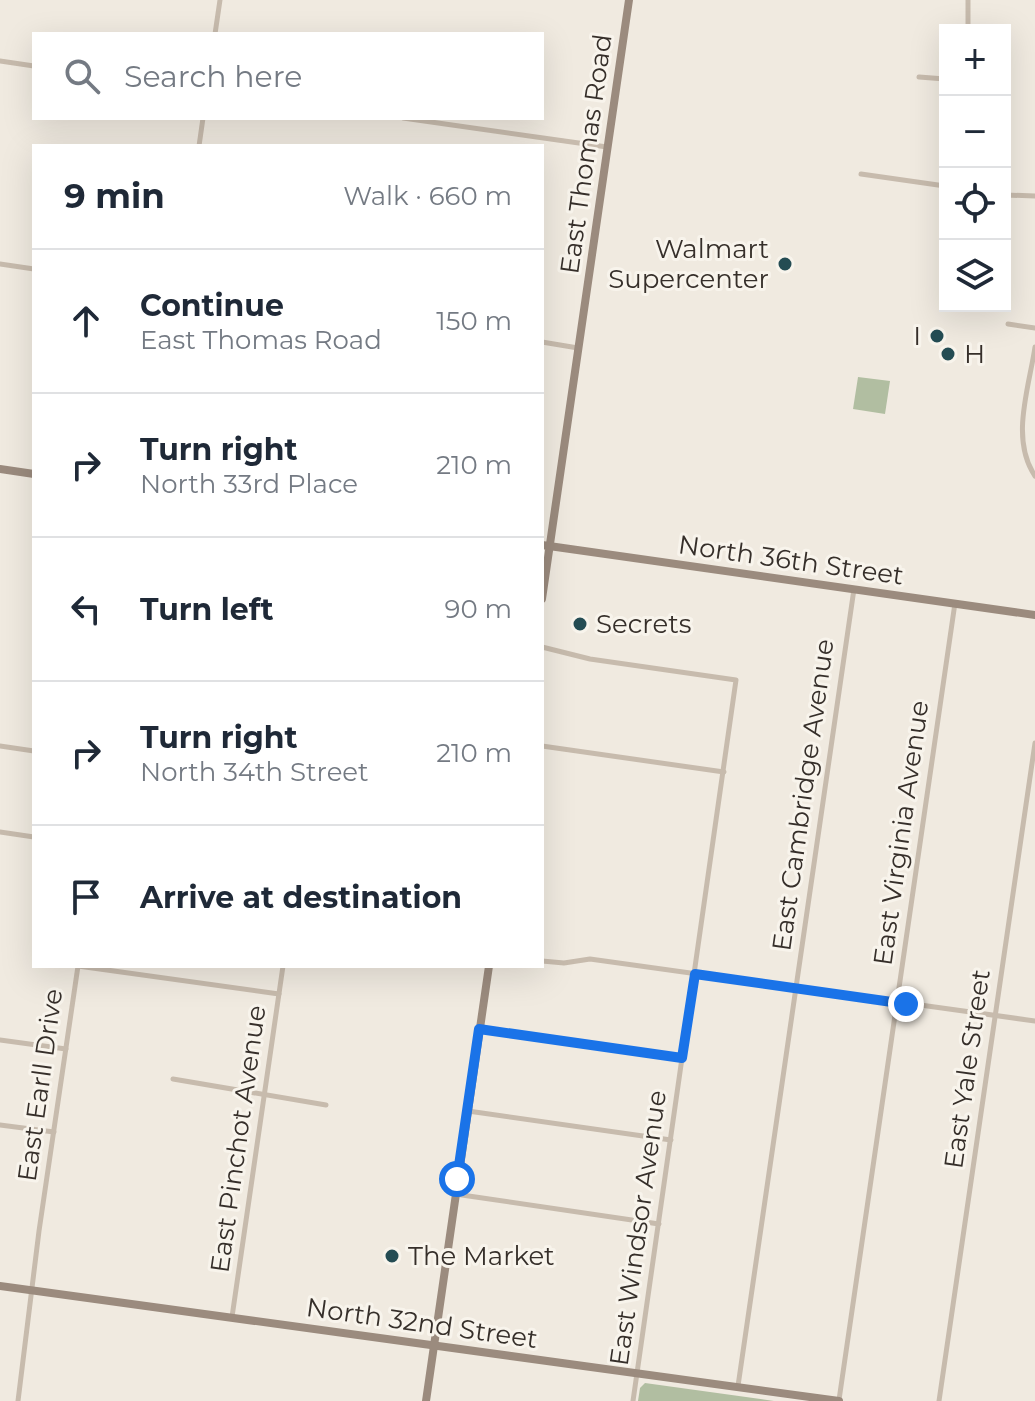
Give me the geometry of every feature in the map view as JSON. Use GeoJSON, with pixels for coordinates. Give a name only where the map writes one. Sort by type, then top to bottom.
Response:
{"type":"FeatureCollection","features":[{"type":"Feature","properties":{"kind":"main road","name":"East Thomas Road"},"geometry":{"type":"LineString","coordinates":[[544,572],[629,0]]}},
{"type":"Feature","properties":{"kind":"main road"},"geometry":{"type":"LineString","coordinates":[[0,469],[32,474]]}},
{"type":"Feature","properties":{"kind":"main road","name":"North 36th Street"},"geometry":{"type":"LineString","coordinates":[[546,545],[1035,615]]}},
{"type":"Feature","properties":{"kind":"main road"},"geometry":{"type":"LineString","coordinates":[[426,1401],[489,968]]}},
{"type":"Feature","properties":{"kind":"main road","name":"North 32nd Street"},"geometry":{"type":"LineString","coordinates":[[0,1286],[839,1401]]}},
{"type":"Feature","properties":{"kind":"street"},"geometry":{"type":"LineString","coordinates":[[215,32],[220,0]]}},
{"type":"Feature","properties":{"kind":"street"},"geometry":{"type":"LineString","coordinates":[[968,0],[968,24]]}},
{"type":"Feature","properties":{"kind":"street"},"geometry":{"type":"LineString","coordinates":[[0,61],[32,66]]}},
{"type":"Feature","properties":{"kind":"street"},"geometry":{"type":"LineString","coordinates":[[919,77],[939,79]]}},
{"type":"Feature","properties":{"kind":"street"},"geometry":{"type":"LineString","coordinates":[[199,144],[203,120]]}},
{"type":"Feature","properties":{"kind":"street"},"geometry":{"type":"LineString","coordinates":[[417,120],[607,147]]}},
{"type":"Feature","properties":{"kind":"street"},"geometry":{"type":"LineString","coordinates":[[861,174],[939,185]]}},
{"type":"Feature","properties":{"kind":"street"},"geometry":{"type":"LineString","coordinates":[[1011,195],[1035,196]]}},
{"type":"Feature","properties":{"kind":"street"},"geometry":{"type":"LineString","coordinates":[[0,264],[32,269]]}},
{"type":"Feature","properties":{"kind":"street"},"geometry":{"type":"LineString","coordinates":[[1008,324],[1035,328]]}},
{"type":"Feature","properties":{"kind":"street"},"geometry":{"type":"LineString","coordinates":[[544,342],[578,348]]}},
{"type":"Feature","properties":{"kind":"street"},"geometry":{"type":"LineString","coordinates":[[1035,347],[1022,437],[1025,458],[1035,476]]}},
{"type":"Feature","properties":{"kind":"street","name":"East Cambridge Avenue"},"geometry":{"type":"LineString","coordinates":[[738,1387],[854,589]]}},
{"type":"Feature","properties":{"kind":"street","name":"East Virginia Avenue"},"geometry":{"type":"LineString","coordinates":[[839,1401],[955,603]]}},
{"type":"Feature","properties":{"kind":"street","name":"East Windsor Avenue"},"geometry":{"type":"LineString","coordinates":[[544,648],[590,659],[736,680],[633,1401]]}},
{"type":"Feature","properties":{"kind":"street","name":"East Yale Street"},"geometry":{"type":"LineString","coordinates":[[939,1401],[1035,743]]}},
{"type":"Feature","properties":{"kind":"street"},"geometry":{"type":"LineString","coordinates":[[0,746],[32,751]]}},
{"type":"Feature","properties":{"kind":"street"},"geometry":{"type":"LineString","coordinates":[[544,746],[724,772]]}},
{"type":"Feature","properties":{"kind":"street"},"geometry":{"type":"LineString","coordinates":[[0,832],[32,837]]}},
{"type":"Feature","properties":{"kind":"street"},"geometry":{"type":"LineString","coordinates":[[544,961],[564,963],[590,959],[1035,1021]]}},
{"type":"Feature","properties":{"kind":"street","name":"East Earll Drive"},"geometry":{"type":"LineString","coordinates":[[18,1401],[78,968]]}},
{"type":"Feature","properties":{"kind":"street"},"geometry":{"type":"LineString","coordinates":[[92,968],[279,994]]}},
{"type":"Feature","properties":{"kind":"street","name":"East Pinchot Avenue"},"geometry":{"type":"LineString","coordinates":[[232,1318],[283,968]]}},
{"type":"Feature","properties":{"kind":"street"},"geometry":{"type":"LineString","coordinates":[[479,1029],[682,1058]]}},
{"type":"Feature","properties":{"kind":"street"},"geometry":{"type":"LineString","coordinates":[[0,1040],[66,1049]]}},
{"type":"Feature","properties":{"kind":"street"},"geometry":{"type":"LineString","coordinates":[[173,1079],[326,1105]]}},
{"type":"Feature","properties":{"kind":"street"},"geometry":{"type":"LineString","coordinates":[[468,1111],[671,1140]]}},
{"type":"Feature","properties":{"kind":"street"},"geometry":{"type":"LineString","coordinates":[[0,1125],[54,1132]]}},
{"type":"Feature","properties":{"kind":"street"},"geometry":{"type":"LineString","coordinates":[[455,1194],[659,1224]]}},
{"type":"Feature","properties":{"kind":"green space"},"geometry":{"type":"Polygon","coordinates":[[[858,377],[890,381],[885,414],[853,409],[858,377]]]}},
{"type":"Feature","properties":{"kind":"green space"},"geometry":{"type":"Polygon","coordinates":[[[645,1383],[774,1401],[638,1401],[640,1388],[645,1383]]]}},
{"type":"Feature","properties":{"kind":"place","name":"Walmart Supercenter"},"geometry":{"type":"Point","coordinates":[785,264]}},
{"type":"Feature","properties":{"kind":"place","name":"I"},"geometry":{"type":"Point","coordinates":[937,336]}},
{"type":"Feature","properties":{"kind":"place","name":"H"},"geometry":{"type":"Point","coordinates":[948,354]}},
{"type":"Feature","properties":{"kind":"place","name":"Secrets"},"geometry":{"type":"Point","coordinates":[580,624]}},
{"type":"Feature","properties":{"kind":"place","name":"The Market"},"geometry":{"type":"Point","coordinates":[392,1256]}},
{"type":"Feature","properties":{"kind":"route"},"geometry":{"type":"LineString","coordinates":[[457,1179],[479,1029],[682,1058],[695,974],[906,1004]]}}]}
